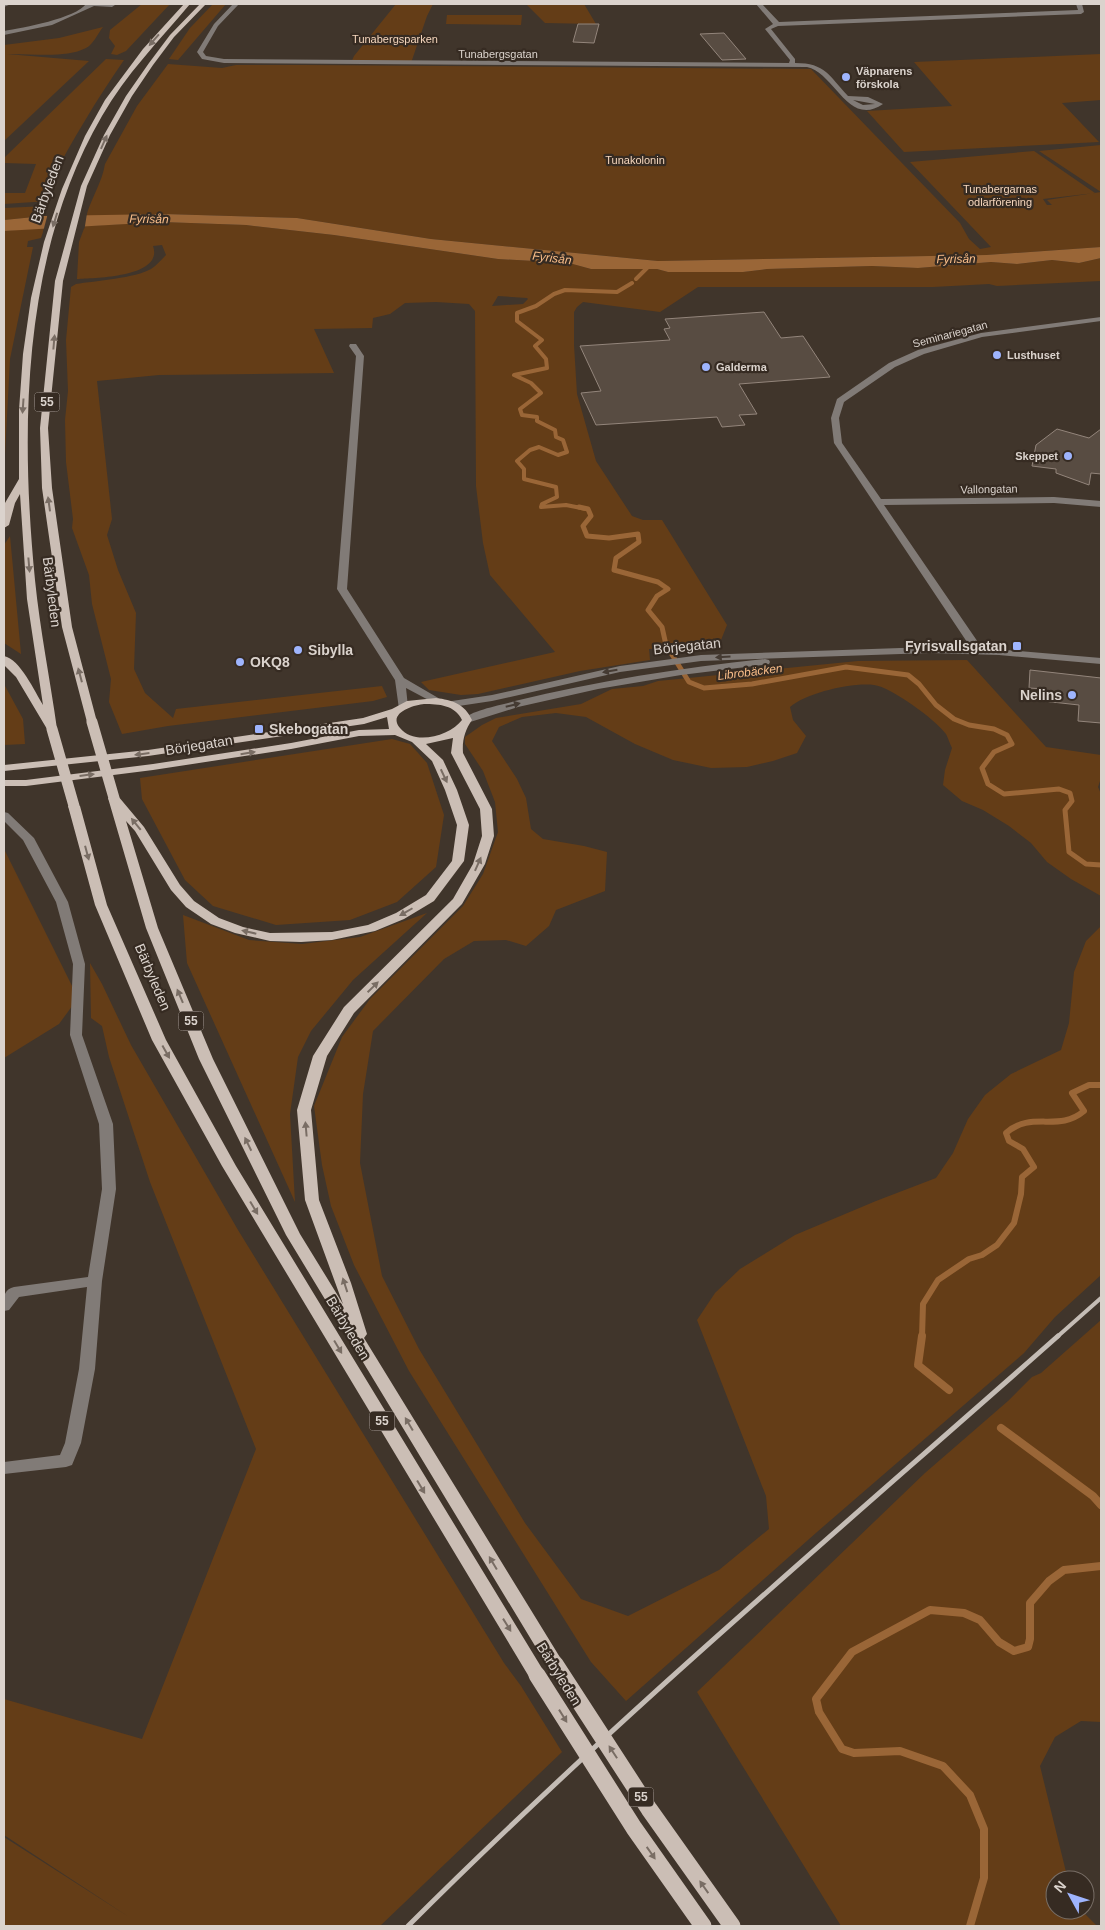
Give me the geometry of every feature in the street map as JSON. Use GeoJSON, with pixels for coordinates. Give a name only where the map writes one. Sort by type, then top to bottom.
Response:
{"type":"FeatureCollection","features":[{"type":"Feature","properties":{"kind":"main road","name":"Bärbyleden"},"geometry":{"type":"LineString","coordinates":[[187,4],[134,63],[88,136],[66,187],[37,283],[25,376],[22,427],[22,481],[30,581],[52,729],[101,905],[159,1040],[229,1166],[444,1524],[634,1828],[703,1926]]}},
{"type":"Feature","properties":{"kind":"main road","name":"Bärbyleden"},"geometry":{"type":"LineString","coordinates":[[203,4],[172,36],[129,96],[107,136],[84,186],[59,281],[44,428],[46,488],[67,627],[92,722],[152,928],[206,1059],[292,1235],[555,1664],[649,1808],[732,1926]]}},
{"type":"Feature","properties":{"kind":"main road"},"geometry":{"type":"LineString","coordinates":[[4,526],[10,503],[22,481]]}},
{"type":"Feature","properties":{"kind":"main road"},"geometry":{"type":"LineString","coordinates":[[4,659],[20,674],[52,729]]}},
{"type":"Feature","properties":{"kind":"main road","name":"Börjegatan"},"geometry":{"type":"LineString","coordinates":[[4,768],[168,751],[364,721],[418,702],[436,701],[452,704]]}},
{"type":"Feature","properties":{"kind":"main road"},"geometry":{"type":"LineString","coordinates":[[363,1348],[344,1283],[312,1200],[304,1110],[320,1056],[349,1010],[458,901],[479,864],[488,836],[486,809],[457,752],[457,743],[464,725],[464,714],[452,704]]}},
{"type":"Feature","properties":{"kind":"main road"},"geometry":{"type":"LineString","coordinates":[[400,709],[391,722],[393,727],[398,732],[415,739],[436,740],[446,737],[464,725]]}},
{"type":"Feature","properties":{"kind":"main road","name":"Börjegatan"},"geometry":{"type":"LineString","coordinates":[[4,783],[26,783],[153,767],[291,746],[359,733],[398,732]]}},
{"type":"Feature","properties":{"kind":"main road"},"geometry":{"type":"LineString","coordinates":[[114,798],[140,829],[175,887],[190,904],[215,921],[238,930],[270,937],[332,936],[363,930],[400,916],[430,898],[458,861],[463,825],[457,807],[437,760],[415,739]]}},
{"type":"Feature","properties":{"kind":"street"},"geometry":{"type":"LineString","coordinates":[[4,5],[8,4]]}},
{"type":"Feature","properties":{"kind":"street"},"geometry":{"type":"LineString","coordinates":[[89,4],[112,5]]}},
{"type":"Feature","properties":{"kind":"street"},"geometry":{"type":"LineString","coordinates":[[4,33],[52,24],[69,18],[93,4]]}},
{"type":"Feature","properties":{"kind":"street","name":"Tunabergsgatan"},"geometry":{"type":"LineString","coordinates":[[236,4],[216,25],[200,52],[204,58],[231,61],[807,65],[820,69],[845,98]]}},
{"type":"Feature","properties":{"kind":"street"},"geometry":{"type":"LineString","coordinates":[[759,4],[777,24]]}},
{"type":"Feature","properties":{"kind":"street"},"geometry":{"type":"LineString","coordinates":[[791,65],[793,60],[768,29],[777,24],[1082,12],[1079,4]]}},
{"type":"Feature","properties":{"kind":"street","name":"Seminariegatan"},"geometry":{"type":"LineString","coordinates":[[979,652],[838,443],[835,418],[840,401],[892,365],[920,352],[981,335],[1101,319]]}},
{"type":"Feature","properties":{"kind":"street"},"geometry":{"type":"LineString","coordinates":[[353,346],[360,356],[342,589],[400,680],[436,701]]}},
{"type":"Feature","properties":{"kind":"street","name":"Vallongatan"},"geometry":{"type":"LineString","coordinates":[[876,502],[1054,500],[1101,504]]}},
{"type":"Feature","properties":{"kind":"street","name":"Börjegatan"},"geometry":{"type":"LineString","coordinates":[[452,704],[492,698],[603,672],[703,663],[930,650],[1101,661]]}},
{"type":"Feature","properties":{"kind":"street","name":"Börjegatan"},"geometry":{"type":"LineString","coordinates":[[464,725],[500,709],[660,668]]}},
{"type":"Feature","properties":{"kind":"street"},"geometry":{"type":"LineString","coordinates":[[400,680],[400,709]]}},
{"type":"Feature","properties":{"kind":"street"},"geometry":{"type":"LineString","coordinates":[[4,815],[28,838],[62,902],[79,964],[76,1036],[106,1124],[109,1188],[96,1281],[88,1369],[73,1443],[66,1461],[4,1468]]}},
{"type":"Feature","properties":{"kind":"street"},"geometry":{"type":"LineString","coordinates":[[4,1306],[14,1292],[96,1281]]}},
{"type":"Feature","properties":{"kind":"green space"},"geometry":{"type":"Polygon","coordinates":[[[142,4],[170,4],[126,51],[117,55],[111,54],[115,46],[109,38],[110,30],[142,4]]]}},
{"type":"Feature","properties":{"kind":"green space"},"geometry":{"type":"Polygon","coordinates":[[[213,4],[226,4],[178,60],[169,59],[190,28],[213,4]]]}},
{"type":"Feature","properties":{"kind":"green space","name":"Tunabergsparken"},"geometry":{"type":"Polygon","coordinates":[[[396,4],[433,4],[411,63],[351,63],[354,56],[396,4]]]}},
{"type":"Feature","properties":{"kind":"green space"},"geometry":{"type":"Polygon","coordinates":[[[526,4],[584,4],[596,24],[545,23],[526,4]]]}},
{"type":"Feature","properties":{"kind":"green space"},"geometry":{"type":"Polygon","coordinates":[[[447,15],[522,15],[521,25],[446,24],[447,15]]]}},
{"type":"Feature","properties":{"kind":"green space"},"geometry":{"type":"Polygon","coordinates":[[[103,27],[91,44],[77,51],[47,55],[7,54],[89,61],[4,141],[4,45],[59,38],[103,27]]]}},
{"type":"Feature","properties":{"kind":"green space"},"geometry":{"type":"Polygon","coordinates":[[[1101,54],[1101,100],[1062,103],[1099,142],[904,152],[867,111],[952,106],[914,62],[1101,54]]]}},
{"type":"Feature","properties":{"kind":"green space"},"geometry":{"type":"Polygon","coordinates":[[[106,59],[124,60],[104,89],[51,181],[56,183],[49,201],[4,204],[4,193],[25,193],[36,164],[4,163],[4,158],[106,59]]]}},
{"type":"Feature","properties":{"kind":"green space","name":"Tunakolonin"},"geometry":{"type":"Polygon","coordinates":[[[168,64],[222,68],[236,65],[306,65],[811,69],[960,223],[969,239],[980,249],[991,247],[910,162],[1034,151],[1095,193],[1101,192],[1101,247],[986,255],[658,261],[431,239],[297,218],[164,214],[86,217],[105,164],[137,106],[168,64]],[[1092,193],[1043,199],[1047,205],[1052,205],[1047,200],[1092,193]]]}},
{"type":"Feature","properties":{"kind":"green space"},"geometry":{"type":"Polygon","coordinates":[[[1101,145],[1101,192],[1039,151],[1101,145]]]}},
{"type":"Feature","properties":{"kind":"green space"},"geometry":{"type":"Polygon","coordinates":[[[47,206],[44,216],[4,220],[4,208],[47,206]]]}},
{"type":"Feature","properties":{"kind":"green space"},"geometry":{"type":"Polygon","coordinates":[[[162,222],[246,225],[334,235],[498,259],[569,263],[591,269],[657,269],[668,272],[743,272],[767,269],[872,266],[918,268],[991,262],[1017,264],[1052,260],[1079,263],[1101,258],[1101,281],[933,287],[698,287],[660,312],[583,302],[574,312],[577,394],[596,461],[632,516],[643,520],[662,520],[727,625],[719,645],[649,649],[650,660],[580,671],[478,694],[461,695],[429,690],[421,682],[555,652],[490,575],[483,543],[476,486],[475,311],[469,304],[405,303],[390,314],[373,318],[372,328],[314,329],[334,373],[159,375],[97,381],[112,519],[107,535],[118,570],[136,613],[134,669],[145,693],[173,718],[176,709],[382,686],[387,697],[373,701],[168,726],[122,734],[109,702],[111,679],[92,604],[89,575],[72,528],[73,519],[66,462],[65,420],[68,391],[66,340],[71,287],[76,284],[126,277],[144,272],[153,268],[166,255],[162,245],[153,246],[154,256],[148,264],[139,270],[126,274],[77,279],[79,242],[85,226],[162,222]],[[498,296],[492,306],[523,304],[527,298],[498,296]]]}},
{"type":"Feature","properties":{"kind":"green space"},"geometry":{"type":"Polygon","coordinates":[[[44,229],[41,238],[28,241],[27,247],[33,247],[10,359],[4,474],[4,231],[44,229]]]}},
{"type":"Feature","properties":{"kind":"green space"},"geometry":{"type":"Polygon","coordinates":[[[10,536],[21,654],[4,643],[4,545],[10,536]]]}},
{"type":"Feature","properties":{"kind":"green space"},"geometry":{"type":"Polygon","coordinates":[[[967,660],[1046,747],[1101,755],[1101,778],[1098,787],[1101,794],[1101,896],[1071,879],[1047,862],[1031,843],[1009,826],[983,810],[962,801],[943,785],[945,770],[952,748],[946,734],[913,705],[882,687],[854,685],[842,687],[818,693],[797,702],[790,707],[793,720],[806,736],[797,753],[747,767],[711,768],[673,760],[635,744],[586,717],[556,713],[522,717],[499,727],[492,741],[517,779],[526,798],[531,829],[543,839],[607,852],[605,891],[556,910],[549,926],[526,946],[506,940],[474,941],[444,959],[373,1031],[363,1094],[360,1163],[382,1276],[419,1349],[525,1523],[581,1599],[628,1616],[719,1570],[769,1529],[766,1496],[697,1320],[715,1293],[740,1269],[795,1235],[936,1178],[953,1153],[968,1119],[985,1095],[1011,1074],[1061,1050],[1069,1023],[1074,972],[1086,941],[1101,926],[1101,1275],[1055,1317],[1024,1353],[817,1532],[626,1701],[591,1662],[409,1371],[354,1265],[331,1206],[322,1165],[314,1106],[342,1037],[370,999],[463,906],[483,874],[498,832],[495,802],[483,771],[465,744],[465,737],[482,725],[496,718],[581,704],[612,689],[643,686],[658,681],[858,661],[967,660]]]}},
{"type":"Feature","properties":{"kind":"green space"},"geometry":{"type":"Polygon","coordinates":[[[4,684],[23,719],[25,744],[4,745],[4,684]]]}},
{"type":"Feature","properties":{"kind":"green space"},"geometry":{"type":"Polygon","coordinates":[[[392,739],[410,744],[427,763],[444,815],[436,867],[397,902],[350,920],[276,925],[213,906],[185,880],[142,799],[140,778],[392,739]]]}},
{"type":"Feature","properties":{"kind":"green space"},"geometry":{"type":"Polygon","coordinates":[[[4,849],[78,998],[59,1024],[4,1058],[4,849]]]}},
{"type":"Feature","properties":{"kind":"green space"},"geometry":{"type":"Polygon","coordinates":[[[427,913],[353,980],[311,1031],[298,1057],[290,1114],[295,1202],[187,963],[183,915],[249,940],[302,944],[360,937],[427,913]]]}},
{"type":"Feature","properties":{"kind":"green space"},"geometry":{"type":"Polygon","coordinates":[[[90,963],[131,1045],[238,1230],[504,1663],[521,1686],[562,1752],[380,1926],[4,1926],[4,1837],[129,1917],[4,1835],[4,1699],[142,1739],[256,1449],[150,1182],[109,1057],[102,1026],[91,1018],[90,963]]]}},
{"type":"Feature","properties":{"kind":"green space"},"geometry":{"type":"Polygon","coordinates":[[[1101,1320],[1101,1722],[1081,1721],[1055,1737],[1040,1766],[1066,1870],[1045,1870],[1045,1920],[1091,1920],[1097,1926],[841,1926],[697,1692],[925,1473],[1008,1401],[1032,1377],[1041,1373],[1101,1320]]]}},
{"type":"Feature","properties":{"kind":"water","name":"Fyrisån"},"geometry":{"type":"Polygon","coordinates":[[[164,214],[297,218],[431,239],[658,261],[986,255],[1101,247],[1101,258],[1079,263],[1052,260],[1017,264],[991,262],[918,268],[872,266],[767,269],[743,272],[668,272],[657,269],[591,269],[569,263],[498,259],[334,235],[246,225],[162,222],[4,231],[4,220],[44,216],[164,214]]]}},
{"type":"Feature","properties":{"kind":"pier"},"geometry":{"type":"Polygon","coordinates":[[[48,213],[87,213],[84,229],[43,232],[48,213]]]}},
{"type":"Feature","properties":{"kind":"building"},"geometry":{"type":"Polygon","coordinates":[[[578,24],[599,24],[594,43],[573,42],[578,24]]]}},
{"type":"Feature","properties":{"kind":"building"},"geometry":{"type":"Polygon","coordinates":[[[724,33],[746,59],[722,60],[700,34],[724,33]]]}},
{"type":"Feature","properties":{"kind":"building","name":"Galderma"},"geometry":{"type":"Polygon","coordinates":[[[764,312],[781,338],[803,336],[830,377],[739,384],[757,414],[739,415],[745,425],[722,427],[717,417],[596,425],[581,393],[601,391],[580,346],[670,340],[664,329],[670,328],[665,319],[764,312]]]}},
{"type":"Feature","properties":{"kind":"building","name":"Skeppet"},"geometry":{"type":"Polygon","coordinates":[[[1057,429],[1089,438],[1101,429],[1101,474],[1091,473],[1089,485],[1056,473],[1056,469],[1032,466],[1036,445],[1057,429]]]}},
{"type":"Feature","properties":{"kind":"building","name":"Nelins"},"geometry":{"type":"Polygon","coordinates":[[[1030,670],[1101,678],[1101,723],[1078,721],[1079,705],[1043,701],[1044,689],[1029,688],[1030,670]]]}},
{"type":"Feature","properties":{"kind":"waterway"},"geometry":{"type":"LineString","coordinates":[[636,279],[650,265]]}},
{"type":"Feature","properties":{"kind":"waterway","name":"Librobäcken"},"geometry":{"type":"LineString","coordinates":[[586,509],[566,505],[541,507],[542,504],[557,497],[556,487],[524,479],[524,469],[517,461],[530,450],[539,447],[558,455],[567,452],[563,440],[556,437],[555,430],[537,421],[537,417],[522,415],[520,409],[541,393],[531,383],[514,375],[547,368],[546,359],[535,346],[542,340],[517,321],[517,313],[536,306],[554,294],[565,290],[617,292],[632,283]]}},
{"type":"Feature","properties":{"kind":"waterway","name":"Librobäcken"},"geometry":{"type":"LineString","coordinates":[[579,507],[588,509],[591,516],[583,526],[587,536],[609,538],[638,534],[639,542],[616,558],[614,570],[658,582],[668,589],[657,596],[648,610],[662,627],[666,645],[689,682],[704,688],[752,684],[846,667],[908,675],[919,684],[936,705],[954,719],[969,725],[994,729],[1007,735],[1012,744],[994,752],[982,768],[988,784],[1004,794],[1059,789],[1070,793],[1072,801],[1065,810],[1069,852],[1086,864],[1101,865]]}},
{"type":"Feature","properties":{"kind":"waterway","name":"Librobäcken"},"geometry":{"type":"LineString","coordinates":[[922,1337],[923,1304],[938,1280],[969,1259],[982,1255],[997,1245],[1014,1223],[1021,1194],[1022,1177],[1034,1167],[1023,1149],[1009,1141],[1006,1133],[1016,1126],[1026,1123],[1055,1122],[1074,1117],[1084,1111],[1072,1093],[1089,1085],[1101,1085]]}},
{"type":"Feature","properties":{"kind":"waterway","name":"Librobäcken"},"geometry":{"type":"LineString","coordinates":[[922,1336],[918,1365],[949,1390]]}},
{"type":"Feature","properties":{"kind":"waterway","name":"Librobäcken"},"geometry":{"type":"LineString","coordinates":[[1001,1428],[1093,1496],[1101,1505]]}},
{"type":"Feature","properties":{"kind":"waterway","name":"Librobäcken"},"geometry":{"type":"LineString","coordinates":[[970,1926],[984,1878],[984,1829],[970,1795],[943,1766],[900,1751],[854,1753],[842,1749],[819,1712],[816,1699],[852,1652],[930,1610],[964,1613],[980,1620],[999,1642],[1014,1651],[1028,1647],[1030,1639],[1030,1603],[1049,1581],[1064,1570],[1101,1566]]}},
{"type":"Feature","properties":{"kind":"railway"},"geometry":{"type":"LineString","coordinates":[[1057,1337],[1101,1298]]}},
{"type":"Feature","properties":{"kind":"railway"},"geometry":{"type":"LineString","coordinates":[[408,1926],[486,1849],[728,1626],[1058,1336]]}},
{"type":"Feature","properties":{"kind":"place","name":"Väpnarens förskola"},"geometry":{"type":"Point","coordinates":[846,77]}},
{"type":"Feature","properties":{"kind":"place","name":"Lusthuset"},"geometry":{"type":"Point","coordinates":[997,355]}},
{"type":"Feature","properties":{"kind":"place","name":"Galderma"},"geometry":{"type":"Point","coordinates":[706,367]}},
{"type":"Feature","properties":{"kind":"place","name":"Skeppet"},"geometry":{"type":"Point","coordinates":[1068,456]}},
{"type":"Feature","properties":{"kind":"place","name":"Fyrisvallsgatan"},"geometry":{"type":"Point","coordinates":[1017,646]}},
{"type":"Feature","properties":{"kind":"place","name":"Sibylla"},"geometry":{"type":"Point","coordinates":[298,650]}},
{"type":"Feature","properties":{"kind":"place","name":"OKQ8"},"geometry":{"type":"Point","coordinates":[240,662]}},
{"type":"Feature","properties":{"kind":"place","name":"Nelins"},"geometry":{"type":"Point","coordinates":[1072,695]}},
{"type":"Feature","properties":{"kind":"place","name":"Skebogatan"},"geometry":{"type":"Point","coordinates":[259,729]}},
{"type":"Feature","properties":{"kind":"park label","name":"Tunabergarnas odlarförening"},"geometry":{"type":"Point","coordinates":[1000,195]}}]}
